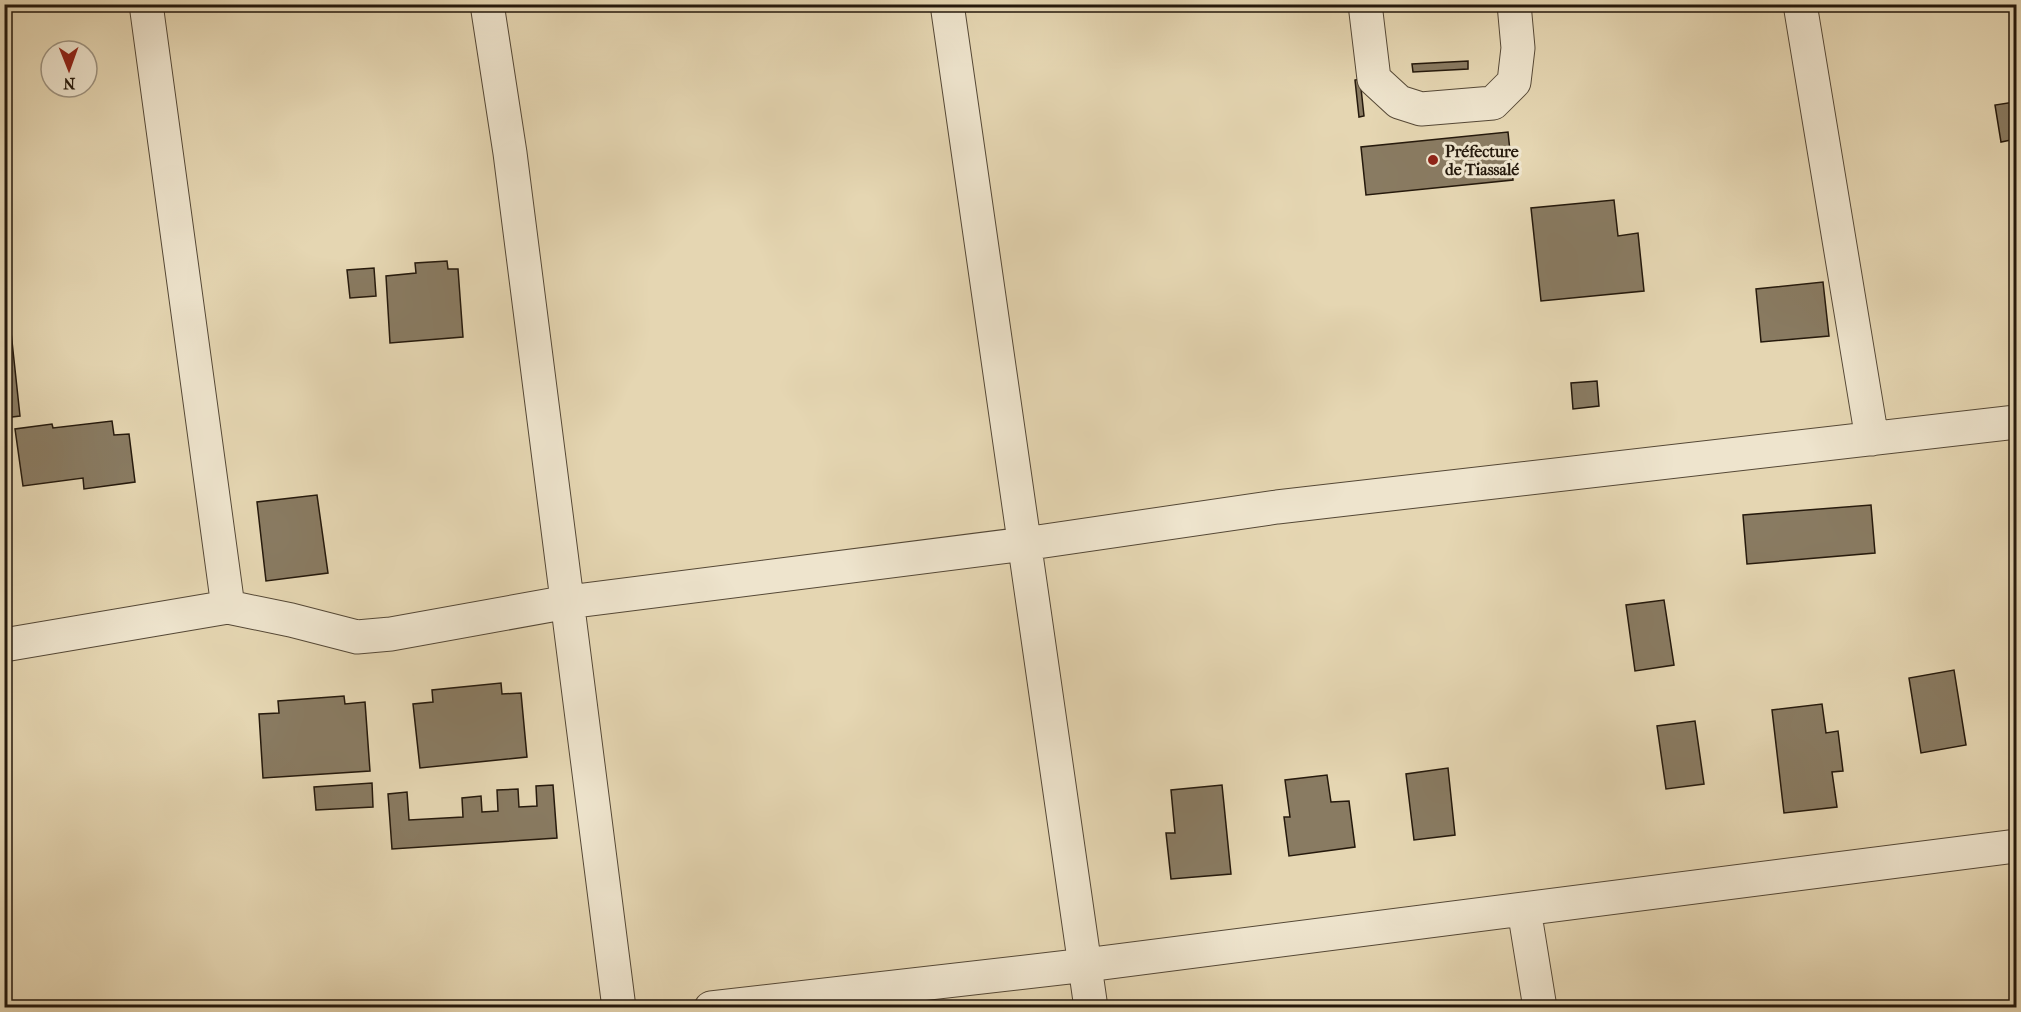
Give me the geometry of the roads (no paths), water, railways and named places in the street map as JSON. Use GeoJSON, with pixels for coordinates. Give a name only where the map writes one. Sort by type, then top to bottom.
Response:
{"type":"FeatureCollection","features":[{"type":"Feature","properties":{"kind":"street"},"geometry":{"type":"LineString","coordinates":[[146,4],[228,607]]}},
{"type":"Feature","properties":{"kind":"street"},"geometry":{"type":"LineString","coordinates":[[487,4],[510,153],[619,1008]]}},
{"type":"Feature","properties":{"kind":"street"},"geometry":{"type":"LineString","coordinates":[[947,4],[1091,1008]]}},
{"type":"Feature","properties":{"kind":"street"},"geometry":{"type":"LineString","coordinates":[[1365,4],[1374,79],[1399,102],[1421,108],[1493,103],[1514,82],[1518,48],[1514,4]]}},
{"type":"Feature","properties":{"kind":"street"},"geometry":{"type":"LineString","coordinates":[[1800,4],[1872,439]]}},
{"type":"Feature","properties":{"kind":"street"},"geometry":{"type":"LineString","coordinates":[[4,645],[228,607],[357,637],[391,634],[568,602],[1024,544],[1276,507],[2016,422]]}},
{"type":"Feature","properties":{"kind":"street"},"geometry":{"type":"LineString","coordinates":[[711,1008],[1086,965],[2016,846]]}},
{"type":"Feature","properties":{"kind":"street"},"geometry":{"type":"LineString","coordinates":[[1524,909],[1540,1008]]}},
{"type":"Feature","properties":{"kind":"place","name":"Préfecture de Tiassalé"},"geometry":{"type":"Point","coordinates":[1433,160]}}]}
